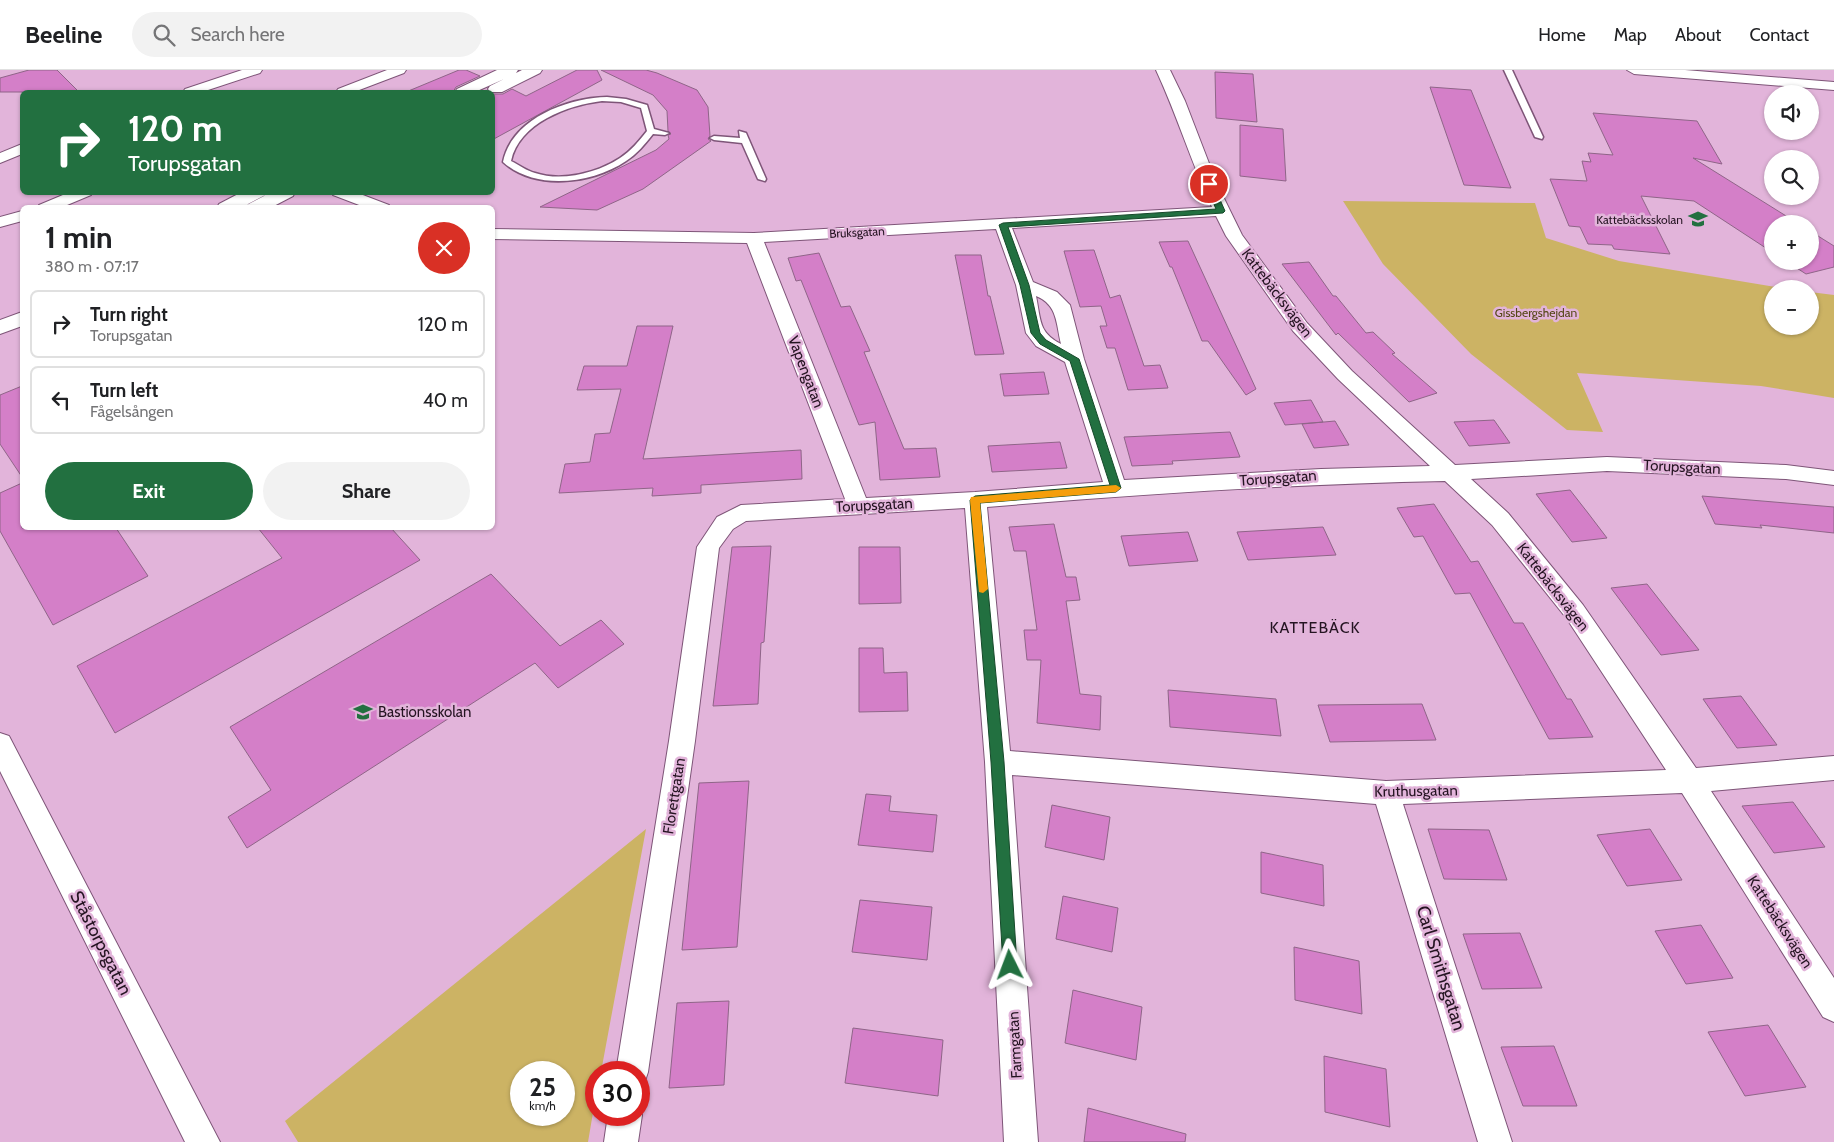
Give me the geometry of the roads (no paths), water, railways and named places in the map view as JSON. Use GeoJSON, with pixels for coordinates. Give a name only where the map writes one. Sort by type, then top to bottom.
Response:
{"type":"FeatureCollection","features":[{"type":"Feature","properties":{"kind":"main road"},"geometry":{"type":"LineString","coordinates":[[468,90],[515,72]]}},
{"type":"Feature","properties":{"kind":"main road"},"geometry":{"type":"LineString","coordinates":[[491,90],[515,72]]}},
{"type":"Feature","properties":{"kind":"main road"},"geometry":{"type":"LineString","coordinates":[[232,205],[251,195]]}},
{"type":"Feature","properties":{"kind":"main road"},"geometry":{"type":"LineString","coordinates":[[262,205],[280,195]]}},
{"type":"Feature","properties":{"kind":"main road"},"geometry":{"type":"LineString","coordinates":[[0,312],[20,303]]}},
{"type":"Feature","properties":{"kind":"main road"},"geometry":{"type":"LineString","coordinates":[[0,328],[20,319]]}},
{"type":"Feature","properties":{"kind":"street"},"geometry":{"type":"LineString","coordinates":[[196,90],[255,70]]}},
{"type":"Feature","properties":{"kind":"street"},"geometry":{"type":"LineString","coordinates":[[348,90],[399,70]]}},
{"type":"Feature","properties":{"kind":"street","name":"Kattebäcksvägen"},"geometry":{"type":"LineString","coordinates":[[1163,70],[1178,101],[1221,211],[1234,236],[1300,327],[1345,375],[1500,519],[1575,612],[1688,781],[1834,1006]]}},
{"type":"Feature","properties":{"kind":"street"},"geometry":{"type":"LineString","coordinates":[[1634,70],[1834,86]]}},
{"type":"Feature","properties":{"kind":"street"},"geometry":{"type":"LineString","coordinates":[[0,150],[20,148]]}},
{"type":"Feature","properties":{"kind":"street"},"geometry":{"type":"LineString","coordinates":[[0,158],[20,149]]}},
{"type":"Feature","properties":{"kind":"street"},"geometry":{"type":"LineString","coordinates":[[52,205],[78,195]]}},
{"type":"Feature","properties":{"kind":"street"},"geometry":{"type":"LineString","coordinates":[[346,195],[375,205]]}},
{"type":"Feature","properties":{"kind":"street","name":"Bruksgatan"},"geometry":{"type":"LineString","coordinates":[[495,234],[754,238],[1221,211]]}},
{"type":"Feature","properties":{"kind":"street"},"geometry":{"type":"LineString","coordinates":[[0,222],[20,217]]}},
{"type":"Feature","properties":{"kind":"street"},"geometry":{"type":"LineString","coordinates":[[1003,225],[1025,285],[1035,333],[1043,342],[1074,359]]}},
{"type":"Feature","properties":{"kind":"street","name":"Vapengatan"},"geometry":{"type":"LineString","coordinates":[[754,238],[858,506]]}},
{"type":"Feature","properties":{"kind":"street"},"geometry":{"type":"LineString","coordinates":[[1025,285],[1051,296],[1061,305],[1074,359],[1116,488]]}},
{"type":"Feature","properties":{"kind":"street","name":"Torupsgatan"},"geometry":{"type":"LineString","coordinates":[[725,523],[741,513],[975,500],[1116,488],[1320,476],[1452,473],[1607,464],[1786,472],[1834,478]]}},
{"type":"Feature","properties":{"kind":"street","name":"Farmgatan"},"geometry":{"type":"LineString","coordinates":[[975,500],[998,762],[1021,1142]]}},
{"type":"Feature","properties":{"kind":"street","name":"Florettgatan"},"geometry":{"type":"LineString","coordinates":[[634,1061],[682,741],[708,548],[725,523]]}},
{"type":"Feature","properties":{"kind":"street","name":"Ståstorpsgatan"},"geometry":{"type":"LineString","coordinates":[[0,744],[203,1142]]}},
{"type":"Feature","properties":{"kind":"street","name":"Kruthusgatan"},"geometry":{"type":"LineString","coordinates":[[998,762],[1386,793],[1688,781],[1834,768]]}},
{"type":"Feature","properties":{"kind":"street","name":"Carl Smithsgatan"},"geometry":{"type":"LineString","coordinates":[[1386,793],[1495,1142]]}},
{"type":"Feature","properties":{"kind":"street"},"geometry":{"type":"LineString","coordinates":[[621,1142],[623,1126]]}},
{"type":"Feature","properties":{"kind":"lane"},"geometry":{"type":"LineString","coordinates":[[1508,70],[1539,137]]}},
{"type":"Feature","properties":{"kind":"lane"},"geometry":{"type":"LineString","coordinates":[[607,99],[621,100],[644,107],[651,131],[633,153],[604,170],[583,175],[555,178],[534,175],[507,162],[507,153],[520,137],[540,120],[560,108],[587,102],[607,99]]}},
{"type":"Feature","properties":{"kind":"lane"},"geometry":{"type":"LineString","coordinates":[[651,131],[665,133]]}},
{"type":"Feature","properties":{"kind":"lane"},"geometry":{"type":"LineString","coordinates":[[714,138],[744,137],[762,179]]}},
{"type":"Feature","properties":{"kind":"place","name":"Kattebäcksskolan"},"geometry":{"type":"Point","coordinates":[1698,219]}},
{"type":"Feature","properties":{"kind":"place","name":"Bastionsskolan"},"geometry":{"type":"Point","coordinates":[363,712]}},
{"type":"Feature","properties":{"kind":"district","name":"KATTEBÄCK"},"geometry":{"type":"Point","coordinates":[1315,627]}},
{"type":"Feature","properties":{"kind":"park label","name":"Gissbergshejdan"},"geometry":{"type":"Point","coordinates":[1536,312]}}]}
